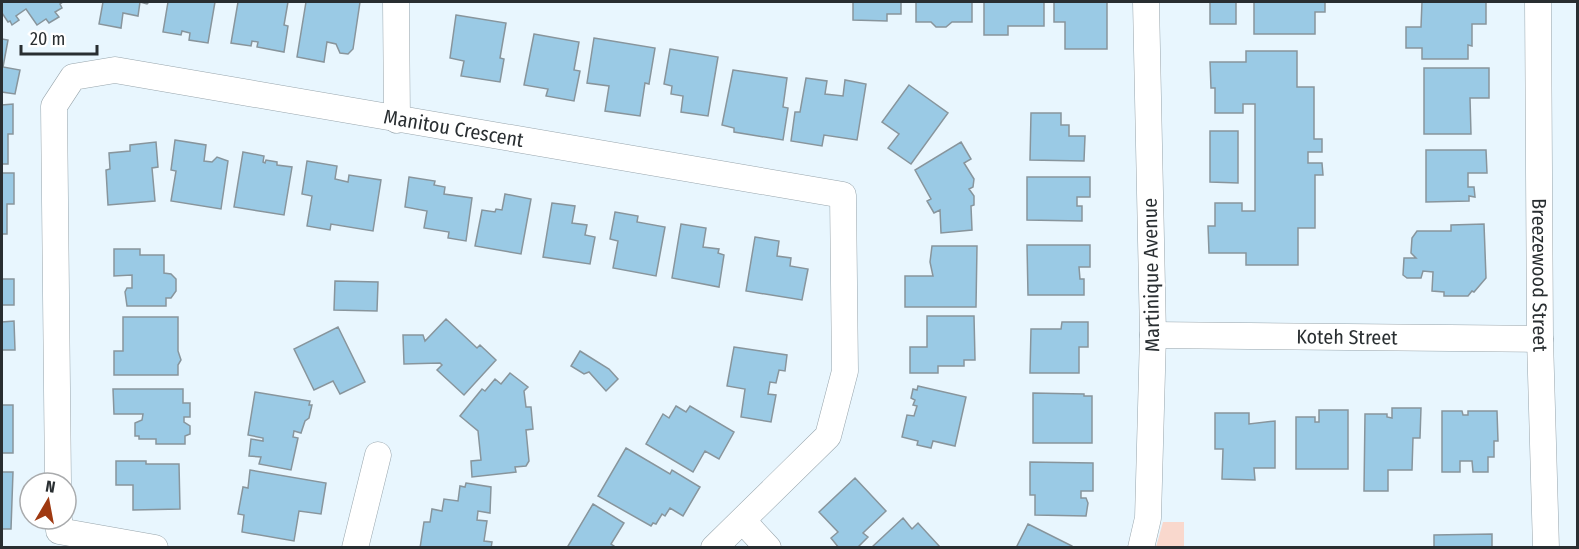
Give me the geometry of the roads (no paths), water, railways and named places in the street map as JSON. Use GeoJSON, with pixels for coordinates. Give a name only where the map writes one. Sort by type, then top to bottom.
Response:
{"type":"FeatureCollection","features":[{"type":"Feature","properties":{"kind":"street"},"geometry":{"type":"LineString","coordinates":[[396,2],[397,120]]}},
{"type":"Feature","properties":{"kind":"street","name":"Martinique Avenue"},"geometry":{"type":"LineString","coordinates":[[1140,548],[1148,518],[1153,335],[1146,2]]}},
{"type":"Feature","properties":{"kind":"street","name":"Breezewood Street"},"geometry":{"type":"LineString","coordinates":[[1538,2],[1540,339],[1546,548]]}},
{"type":"Feature","properties":{"kind":"street","name":"Manitou Crescent"},"geometry":{"type":"LineString","coordinates":[[58,471],[54,106],[73,77],[115,70],[843,195],[845,371],[828,436],[714,548]]}},
{"type":"Feature","properties":{"kind":"street","name":"Koteh Street"},"geometry":{"type":"LineString","coordinates":[[1153,335],[1540,339]]}},
{"type":"Feature","properties":{"kind":"street"},"geometry":{"type":"LineString","coordinates":[[355,548],[378,455]]}},
{"type":"Feature","properties":{"kind":"street"},"geometry":{"type":"LineString","coordinates":[[743,521],[768,548]]}},
{"type":"Feature","properties":{"kind":"street"},"geometry":{"type":"LineString","coordinates":[[59,531],[155,548]]}}]}
